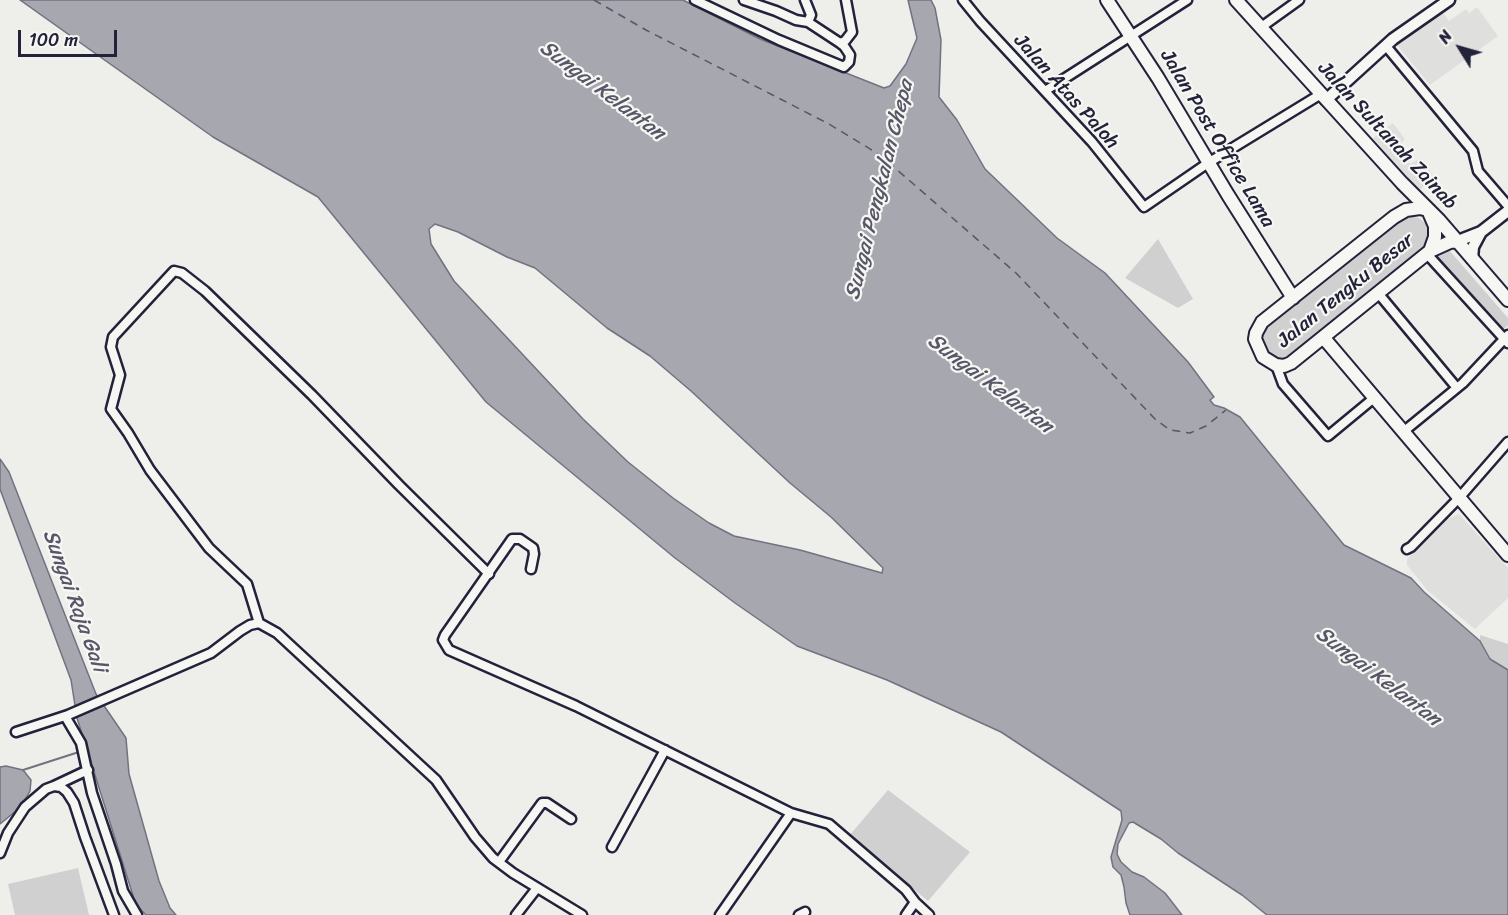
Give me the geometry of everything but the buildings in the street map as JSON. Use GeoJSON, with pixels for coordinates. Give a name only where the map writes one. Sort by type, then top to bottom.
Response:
{"type":"FeatureCollection","features":[{"type":"Feature","properties":{"kind":"main road","name":"Jalan Post Office Lama"},"geometry":{"type":"LineString","coordinates":[[1107,0],[1293,298]]}},
{"type":"Feature","properties":{"kind":"main road","name":"Jalan Sultanah Zainab"},"geometry":{"type":"LineString","coordinates":[[1236,0],[1458,241],[1508,300]]}},
{"type":"Feature","properties":{"kind":"main road","name":"Jalan Tengku Besar"},"geometry":{"type":"LineString","coordinates":[[1412,208],[1428,210],[1436,232],[1429,252],[1291,363],[1278,370],[1260,352],[1256,333],[1262,322],[1394,217],[1412,208]]}},
{"type":"Feature","properties":{"kind":"main road"},"geometry":{"type":"LineString","coordinates":[[1429,252],[1450,242],[1458,241]]}},
{"type":"Feature","properties":{"kind":"main road"},"geometry":{"type":"LineString","coordinates":[[1323,337],[1508,555]]}},
{"type":"Feature","properties":{"kind":"street"},"geometry":{"type":"LineString","coordinates":[[695,0],[779,40],[844,67],[849,62],[850,55],[844,46],[808,22],[796,20],[776,10],[744,0]]}},
{"type":"Feature","properties":{"kind":"street"},"geometry":{"type":"LineString","coordinates":[[805,0],[811,15],[808,22]]}},
{"type":"Feature","properties":{"kind":"street"},"geometry":{"type":"LineString","coordinates":[[840,43],[851,36],[852,32],[846,0]]}},
{"type":"Feature","properties":{"kind":"street"},"geometry":{"type":"LineString","coordinates":[[1045,91],[1187,0]]}},
{"type":"Feature","properties":{"kind":"street"},"geometry":{"type":"LineString","coordinates":[[1260,28],[1299,0]]}},
{"type":"Feature","properties":{"kind":"street"},"geometry":{"type":"LineString","coordinates":[[1208,163],[1323,97],[1386,46],[1449,0]]}},
{"type":"Feature","properties":{"kind":"street","name":"Jalan Atas Paloh"},"geometry":{"type":"LineString","coordinates":[[964,1],[1092,142],[1144,207],[1208,163]]}},
{"type":"Feature","properties":{"kind":"street"},"geometry":{"type":"LineString","coordinates":[[1386,46],[1473,151],[1478,171],[1508,206]]}},
{"type":"Feature","properties":{"kind":"street"},"geometry":{"type":"LineString","coordinates":[[1458,241],[1481,232],[1508,211]]}},
{"type":"Feature","properties":{"kind":"street"},"geometry":{"type":"LineString","coordinates":[[1472,259],[1473,247],[1481,232]]}},
{"type":"Feature","properties":{"kind":"street"},"geometry":{"type":"LineString","coordinates":[[1404,432],[1456,388],[1507,339],[1429,252]]}},
{"type":"Feature","properties":{"kind":"street"},"geometry":{"type":"LineString","coordinates":[[259,623],[247,584],[209,547],[150,471],[111,409],[120,375],[111,347],[113,337],[174,271],[179,271],[205,291],[312,394],[489,574]]}},
{"type":"Feature","properties":{"kind":"street"},"geometry":{"type":"LineString","coordinates":[[1378,293],[1456,388]]}},
{"type":"Feature","properties":{"kind":"street"},"geometry":{"type":"LineString","coordinates":[[1278,370],[1283,384],[1328,436],[1374,398]]}},
{"type":"Feature","properties":{"kind":"street"},"geometry":{"type":"LineString","coordinates":[[1407,549],[1459,498],[1508,442]]}},
{"type":"Feature","properties":{"kind":"street"},"geometry":{"type":"LineString","coordinates":[[531,569],[534,550],[520,539],[515,538],[445,635],[443,640],[449,650],[576,706],[791,813],[829,824],[906,890],[915,903],[929,915]]}},
{"type":"Feature","properties":{"kind":"street"},"geometry":{"type":"LineString","coordinates":[[16,732],[67,716],[211,653],[240,631],[259,623],[277,633],[436,780],[475,837],[499,862],[582,915]]}},
{"type":"Feature","properties":{"kind":"street"},"geometry":{"type":"LineString","coordinates":[[67,716],[81,743],[92,793],[123,891],[137,915]]}},
{"type":"Feature","properties":{"kind":"street"},"geometry":{"type":"LineString","coordinates":[[612,847],[665,750]]}},
{"type":"Feature","properties":{"kind":"street"},"geometry":{"type":"LineString","coordinates":[[0,853],[4,836],[25,807],[37,795],[88,771]]}},
{"type":"Feature","properties":{"kind":"street"},"geometry":{"type":"LineString","coordinates":[[54,786],[61,787],[71,797],[114,915]]}},
{"type":"Feature","properties":{"kind":"street"},"geometry":{"type":"LineString","coordinates":[[499,862],[542,803],[547,803],[571,819]]}},
{"type":"Feature","properties":{"kind":"street"},"geometry":{"type":"LineString","coordinates":[[720,915],[791,813]]}},
{"type":"Feature","properties":{"kind":"street"},"geometry":{"type":"LineString","coordinates":[[516,915],[537,888]]}},
{"type":"Feature","properties":{"kind":"street"},"geometry":{"type":"LineString","coordinates":[[906,915],[915,903]]}},
{"type":"Feature","properties":{"kind":"shaded area"},"geometry":{"type":"Polygon","coordinates":[[[1477,7],[1498,36],[1430,85],[1397,45],[1443,13],[1449,21],[1466,9],[1469,13],[1477,7]]]}},
{"type":"Feature","properties":{"kind":"shaded area"},"geometry":{"type":"Polygon","coordinates":[[[1393,123],[1405,139],[1398,147],[1410,164],[1421,158],[1435,178],[1418,191],[1373,138],[1393,123]]]}},
{"type":"Feature","properties":{"kind":"shaded area"},"geometry":{"type":"Polygon","coordinates":[[[1407,216],[1419,218],[1431,230],[1430,241],[1421,253],[1290,355],[1280,358],[1271,354],[1261,336],[1267,326],[1398,220],[1407,216]]]}},
{"type":"Feature","properties":{"kind":"shaded area"},"geometry":{"type":"Polygon","coordinates":[[[1158,239],[1193,299],[1178,308],[1125,278],[1158,239]]]}},
{"type":"Feature","properties":{"kind":"shaded area"},"geometry":{"type":"Polygon","coordinates":[[[1449,250],[1508,318],[1508,325],[1505,328],[1499,329],[1435,256],[1449,250]]]}},
{"type":"Feature","properties":{"kind":"shaded area"},"geometry":{"type":"Polygon","coordinates":[[[1459,514],[1508,568],[1508,598],[1475,629],[1428,591],[1407,565],[1407,559],[1447,519],[1459,514]]]}},
{"type":"Feature","properties":{"kind":"shaded area"},"geometry":{"type":"Polygon","coordinates":[[[1480,635],[1508,644],[1508,670],[1490,659],[1480,641],[1480,635]]]}},
{"type":"Feature","properties":{"kind":"shaded area"},"geometry":{"type":"Polygon","coordinates":[[[888,790],[970,852],[928,901],[849,836],[888,790]]]}},
{"type":"Feature","properties":{"kind":"shaded area"},"geometry":{"type":"Polygon","coordinates":[[[78,868],[89,915],[15,915],[8,884],[78,868]]]}},
{"type":"Feature","properties":{"kind":"water"},"geometry":{"type":"Polygon","coordinates":[[[20,0],[683,0],[760,39],[884,88],[890,86],[906,64],[917,38],[908,0],[931,0],[935,8],[941,40],[939,97],[957,120],[985,169],[1057,238],[1105,273],[1188,362],[1214,397],[1210,400],[1214,405],[1240,417],[1344,545],[1411,578],[1480,641],[1490,659],[1508,670],[1508,915],[1267,915],[1242,895],[1133,822],[1129,823],[1118,844],[1117,854],[1121,862],[1132,872],[1144,877],[1165,893],[1182,915],[1130,915],[1121,875],[1113,867],[1111,857],[1122,820],[1121,811],[1001,732],[887,680],[797,646],[735,603],[675,558],[486,402],[318,197],[213,137],[20,0]],[[435,224],[429,229],[431,244],[454,281],[583,419],[628,462],[673,498],[709,523],[734,536],[800,550],[882,573],[883,568],[831,517],[790,483],[650,356],[607,328],[535,268],[507,257],[458,232],[435,224]]]}},
{"type":"Feature","properties":{"kind":"water"},"geometry":{"type":"Polygon","coordinates":[[[0,459],[9,472],[96,694],[126,738],[129,774],[159,881],[170,908],[176,915],[146,915],[136,905],[77,718],[71,680],[0,489],[0,459]]]}},
{"type":"Feature","properties":{"kind":"water"},"geometry":{"type":"Polygon","coordinates":[[[0,767],[23,770],[31,780],[30,791],[21,807],[0,824],[0,767]]]}},
{"type":"Feature","properties":{"kind":"waterway"},"geometry":{"type":"LineString","coordinates":[[23,770],[82,751]]}},
{"type":"Feature","properties":{"kind":"ferry route"},"geometry":{"type":"LineString","coordinates":[[594,0],[646,30],[829,124],[880,155],[1016,273],[1155,419],[1170,430],[1190,433],[1206,426],[1226,410]]}},
{"type":"Feature","properties":{"kind":"water label","name":"Sungai Kelantan"},"geometry":{"type":"Point","coordinates":[602,91]}},
{"type":"Feature","properties":{"kind":"water label","name":"Sungai Pengkalan Chepa"},"geometry":{"type":"Point","coordinates":[880,190]}},
{"type":"Feature","properties":{"kind":"water label","name":"Sungai Kelantan"},"geometry":{"type":"Point","coordinates":[990,384]}},
{"type":"Feature","properties":{"kind":"water label","name":"Sungai Raja Gali"},"geometry":{"type":"Point","coordinates":[74,601]}},
{"type":"Feature","properties":{"kind":"water label","name":"Sungai Kelantan"},"geometry":{"type":"Point","coordinates":[1378,677]}}]}
